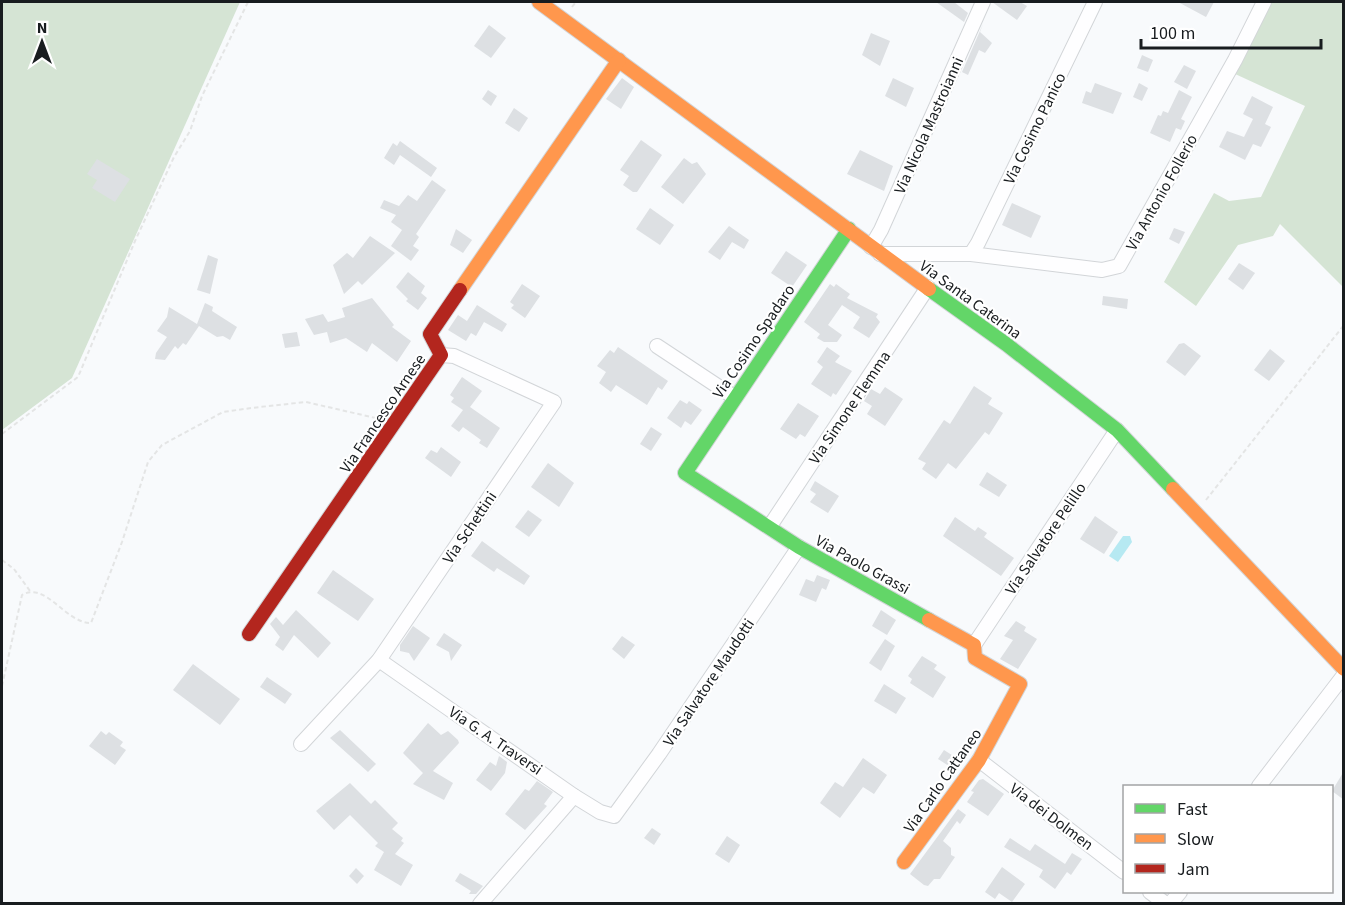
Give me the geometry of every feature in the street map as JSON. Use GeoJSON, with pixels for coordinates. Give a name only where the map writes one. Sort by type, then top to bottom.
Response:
{"type":"FeatureCollection","features":[{"type":"Feature","properties":{"kind":"street","name":"Via Santa Caterina"},"geometry":{"type":"LineString","coordinates":[[539,2],[849,229],[875,251],[1006,344],[1116,430],[1344,669]]}},
{"type":"Feature","properties":{"kind":"street","name":"Via Nicola Mastroianni"},"geometry":{"type":"LineString","coordinates":[[875,251],[881,230],[983,2]]}},
{"type":"Feature","properties":{"kind":"street","name":"Via Cosimo Panico"},"geometry":{"type":"LineString","coordinates":[[971,254],[1095,2]]}},
{"type":"Feature","properties":{"kind":"street","name":"Via Antonio Follerio"},"geometry":{"type":"LineString","coordinates":[[875,251],[971,254],[1102,270],[1119,266],[1230,69],[1264,2]]}},
{"type":"Feature","properties":{"kind":"street","name":"Via Francesco Arnese"},"geometry":{"type":"LineString","coordinates":[[249,634],[441,355],[430,334],[619,60]]}},
{"type":"Feature","properties":{"kind":"street","name":"Via Cosimo Spadaro"},"geometry":{"type":"LineString","coordinates":[[685,473],[849,229]]}},
{"type":"Feature","properties":{"kind":"street","name":"Via Simone Flemma"},"geometry":{"type":"LineString","coordinates":[[770,526],[928,287]]}},
{"type":"Feature","properties":{"kind":"street"},"geometry":{"type":"LineString","coordinates":[[657,346],[734,397]]}},
{"type":"Feature","properties":{"kind":"street","name":"Via Schettini"},"geometry":{"type":"LineString","coordinates":[[301,744],[379,660],[554,402],[454,356],[441,355]]}},
{"type":"Feature","properties":{"kind":"street","name":"Via Salvatore Pelillo"},"geometry":{"type":"LineString","coordinates":[[974,645],[1116,430]]}},
{"type":"Feature","properties":{"kind":"street","name":"Via Paolo Grassi"},"geometry":{"type":"LineString","coordinates":[[685,473],[770,526],[799,547],[974,645],[975,658],[1020,684]]}},
{"type":"Feature","properties":{"kind":"street","name":"Via Salvatore Maudotti"},"geometry":{"type":"LineString","coordinates":[[614,816],[659,754],[799,547]]}},
{"type":"Feature","properties":{"kind":"street","name":"Via G. A. Traversi"},"geometry":{"type":"LineString","coordinates":[[379,660],[574,796],[600,812],[614,816]]}},
{"type":"Feature","properties":{"kind":"street"},"geometry":{"type":"LineString","coordinates":[[1260,785],[1344,675]]}},
{"type":"Feature","properties":{"kind":"street","name":"Via Carlo Cattaneo"},"geometry":{"type":"LineString","coordinates":[[904,862],[979,760],[1020,684]]}},
{"type":"Feature","properties":{"kind":"street","name":"Via dei Dolmen"},"geometry":{"type":"LineString","coordinates":[[979,760],[1123,870]]}},
{"type":"Feature","properties":{"kind":"street"},"geometry":{"type":"LineString","coordinates":[[480,903],[574,796]]}},
{"type":"Feature","properties":{"kind":"street"},"geometry":{"type":"LineString","coordinates":[[1153,893],[1168,903]]}},
{"type":"Feature","properties":{"kind":"path"},"geometry":{"type":"LineString","coordinates":[[2,434],[78,377],[135,241],[174,157],[190,131],[202,96],[248,2]]}},
{"type":"Feature","properties":{"kind":"path"},"geometry":{"type":"LineString","coordinates":[[1196,512],[1344,325]]}},
{"type":"Feature","properties":{"kind":"path"},"geometry":{"type":"LineString","coordinates":[[2,686],[22,595],[30,591],[39,592],[82,623],[91,623],[122,542],[148,462],[162,445],[223,412],[306,402],[397,422]]}},
{"type":"Feature","properties":{"kind":"path"},"geometry":{"type":"LineString","coordinates":[[2,560],[14,569],[30,591]]}},
{"type":"Feature","properties":{"kind":"green space"},"geometry":{"type":"Polygon","coordinates":[[[2,2],[240,2],[72,378],[2,430],[2,2]]]}},
{"type":"Feature","properties":{"kind":"green space"},"geometry":{"type":"Polygon","coordinates":[[[1268,2],[1343,2],[1343,287],[1280,224],[1273,236],[1238,245],[1196,306],[1164,282],[1214,193],[1229,201],[1261,197],[1305,106],[1233,73],[1268,2]]]}},
{"type":"Feature","properties":{"kind":"water"},"geometry":{"type":"Polygon","coordinates":[[[1123,536],[1130,536],[1132,542],[1118,562],[1109,556],[1123,536]]]}},
{"type":"Feature","properties":{"kind":"building"},"geometry":{"type":"Polygon","coordinates":[[[936,2],[954,2],[968,13],[964,22],[936,2]]]}},
{"type":"Feature","properties":{"kind":"building"},"geometry":{"type":"Polygon","coordinates":[[[992,2],[1020,2],[1027,6],[1017,20],[992,2]]]}},
{"type":"Feature","properties":{"kind":"building"},"geometry":{"type":"Polygon","coordinates":[[[1178,2],[1214,2],[1206,17],[1178,2]]]}},
{"type":"Feature","properties":{"kind":"building"},"geometry":{"type":"Polygon","coordinates":[[[983,24],[980,32],[992,43],[985,53],[979,50],[968,75],[962,72],[983,24]]]}},
{"type":"Feature","properties":{"kind":"building"},"geometry":{"type":"Polygon","coordinates":[[[489,25],[506,38],[491,58],[474,46],[489,25]]]}},
{"type":"Feature","properties":{"kind":"building"},"geometry":{"type":"Polygon","coordinates":[[[871,33],[890,41],[880,66],[862,55],[871,33]]]}},
{"type":"Feature","properties":{"kind":"building"},"geometry":{"type":"Polygon","coordinates":[[[1142,55],[1153,60],[1148,72],[1137,68],[1142,55]]]}},
{"type":"Feature","properties":{"kind":"building"},"geometry":{"type":"Polygon","coordinates":[[[1184,65],[1196,71],[1187,89],[1174,82],[1184,65]]]}},
{"type":"Feature","properties":{"kind":"building"},"geometry":{"type":"Polygon","coordinates":[[[622,78],[634,87],[621,109],[606,99],[622,78]]]}},
{"type":"Feature","properties":{"kind":"building"},"geometry":{"type":"Polygon","coordinates":[[[893,78],[914,88],[906,107],[885,96],[893,78]]]}},
{"type":"Feature","properties":{"kind":"building"},"geometry":{"type":"Polygon","coordinates":[[[1095,83],[1122,93],[1113,114],[1082,103],[1086,91],[1091,93],[1095,83]]]}},
{"type":"Feature","properties":{"kind":"building"},"geometry":{"type":"Polygon","coordinates":[[[1139,83],[1148,88],[1142,101],[1133,97],[1139,83]]]}},
{"type":"Feature","properties":{"kind":"building"},"geometry":{"type":"Polygon","coordinates":[[[488,90],[497,96],[491,106],[482,99],[488,90]]]}},
{"type":"Feature","properties":{"kind":"building"},"geometry":{"type":"Polygon","coordinates":[[[1179,90],[1192,97],[1181,119],[1185,121],[1181,130],[1176,128],[1170,142],[1150,133],[1158,115],[1161,116],[1163,111],[1168,113],[1179,90]]]}},
{"type":"Feature","properties":{"kind":"building"},"geometry":{"type":"Polygon","coordinates":[[[1252,96],[1273,107],[1265,124],[1271,127],[1261,147],[1253,144],[1245,160],[1219,147],[1227,131],[1244,137],[1253,119],[1243,114],[1252,96]]]}},
{"type":"Feature","properties":{"kind":"building"},"geometry":{"type":"Polygon","coordinates":[[[514,108],[528,118],[519,132],[505,123],[514,108]]]}},
{"type":"Feature","properties":{"kind":"building"},"geometry":{"type":"Polygon","coordinates":[[[641,140],[662,155],[637,192],[633,192],[623,185],[629,176],[620,170],[641,140]]]}},
{"type":"Feature","properties":{"kind":"building"},"geometry":{"type":"Polygon","coordinates":[[[400,141],[437,168],[431,177],[400,155],[394,165],[384,158],[393,143],[397,146],[400,141]]]}},
{"type":"Feature","properties":{"kind":"building"},"geometry":{"type":"Polygon","coordinates":[[[860,150],[893,166],[884,191],[847,174],[860,150]]]}},
{"type":"Feature","properties":{"kind":"building"},"geometry":{"type":"Polygon","coordinates":[[[684,158],[692,164],[697,162],[706,174],[683,204],[661,187],[684,158]]]}},
{"type":"Feature","properties":{"kind":"building"},"geometry":{"type":"Polygon","coordinates":[[[97,159],[130,179],[115,202],[92,188],[97,180],[87,174],[97,159]]]}},
{"type":"Feature","properties":{"kind":"building"},"geometry":{"type":"Polygon","coordinates":[[[432,180],[446,190],[416,234],[419,237],[413,246],[419,250],[411,261],[391,246],[402,230],[391,222],[396,215],[380,208],[384,200],[399,206],[408,195],[417,201],[432,180]]]}},
{"type":"Feature","properties":{"kind":"building"},"geometry":{"type":"Polygon","coordinates":[[[1012,203],[1041,216],[1031,238],[1002,225],[1012,203]]]}},
{"type":"Feature","properties":{"kind":"building"},"geometry":{"type":"Polygon","coordinates":[[[650,208],[674,225],[660,245],[636,229],[650,208]]]}},
{"type":"Feature","properties":{"kind":"building"},"geometry":{"type":"Polygon","coordinates":[[[729,226],[749,240],[744,249],[732,242],[720,260],[708,252],[729,226]]]}},
{"type":"Feature","properties":{"kind":"building"},"geometry":{"type":"Polygon","coordinates":[[[1174,228],[1185,232],[1179,244],[1169,239],[1174,228]]]}},
{"type":"Feature","properties":{"kind":"building"},"geometry":{"type":"Polygon","coordinates":[[[456,229],[472,240],[463,253],[450,245],[456,229]]]}},
{"type":"Feature","properties":{"kind":"building"},"geometry":{"type":"Polygon","coordinates":[[[370,236],[395,253],[362,285],[358,281],[344,294],[333,265],[347,253],[353,258],[370,236]]]}},
{"type":"Feature","properties":{"kind":"building"},"geometry":{"type":"Polygon","coordinates":[[[786,251],[807,265],[792,287],[771,273],[786,251]]]}},
{"type":"Feature","properties":{"kind":"building"},"geometry":{"type":"Polygon","coordinates":[[[208,255],[218,259],[210,294],[197,290],[208,255]]]}},
{"type":"Feature","properties":{"kind":"building"},"geometry":{"type":"Polygon","coordinates":[[[1239,263],[1255,273],[1243,290],[1228,279],[1239,263]]]}},
{"type":"Feature","properties":{"kind":"building"},"geometry":{"type":"Polygon","coordinates":[[[408,272],[425,286],[421,293],[427,298],[418,310],[406,301],[408,299],[396,287],[408,272]]]}},
{"type":"Feature","properties":{"kind":"building"},"geometry":{"type":"Polygon","coordinates":[[[522,284],[540,296],[525,318],[511,308],[514,305],[510,302],[522,284]]]}},
{"type":"Feature","properties":{"kind":"building"},"geometry":{"type":"Polygon","coordinates":[[[830,284],[834,287],[836,284],[850,294],[847,298],[878,314],[876,317],[880,322],[869,338],[853,328],[860,317],[842,305],[828,325],[842,335],[837,342],[824,342],[817,338],[820,334],[804,322],[830,284]]]}},
{"type":"Feature","properties":{"kind":"building"},"geometry":{"type":"Polygon","coordinates":[[[1103,296],[1128,299],[1127,309],[1102,305],[1103,296]]]}},
{"type":"Feature","properties":{"kind":"building"},"geometry":{"type":"Polygon","coordinates":[[[372,298],[394,325],[392,327],[411,341],[397,362],[372,343],[367,352],[346,338],[330,343],[327,332],[314,335],[305,319],[323,314],[328,322],[345,317],[342,308],[372,298]]]}},
{"type":"Feature","properties":{"kind":"building"},"geometry":{"type":"Polygon","coordinates":[[[205,303],[213,307],[212,311],[237,327],[230,340],[223,336],[217,337],[199,326],[186,345],[183,343],[178,349],[175,346],[165,360],[155,359],[156,353],[167,337],[157,331],[167,317],[169,307],[197,324],[205,303]]]}},
{"type":"Feature","properties":{"kind":"building"},"geometry":{"type":"Polygon","coordinates":[[[477,305],[507,324],[502,332],[484,322],[476,336],[471,333],[466,341],[448,330],[458,315],[467,321],[477,305]]]}},
{"type":"Feature","properties":{"kind":"building"},"geometry":{"type":"Polygon","coordinates":[[[297,332],[300,346],[285,348],[282,334],[297,332]]]}},
{"type":"Feature","properties":{"kind":"building"},"geometry":{"type":"Polygon","coordinates":[[[1184,343],[1201,356],[1185,376],[1166,362],[1179,344],[1184,343]]]}},
{"type":"Feature","properties":{"kind":"building"},"geometry":{"type":"Polygon","coordinates":[[[618,347],[668,381],[662,390],[658,387],[647,405],[616,385],[611,392],[599,383],[606,372],[597,366],[610,350],[614,353],[618,347]]]}},
{"type":"Feature","properties":{"kind":"building"},"geometry":{"type":"Polygon","coordinates":[[[827,347],[840,356],[835,362],[852,371],[836,395],[833,393],[831,397],[811,384],[823,367],[817,362],[827,347]]]}},
{"type":"Feature","properties":{"kind":"building"},"geometry":{"type":"Polygon","coordinates":[[[1270,349],[1285,361],[1269,381],[1254,370],[1270,349]]]}},
{"type":"Feature","properties":{"kind":"building"},"geometry":{"type":"Polygon","coordinates":[[[462,377],[482,391],[470,407],[500,428],[487,448],[479,443],[481,440],[463,427],[459,432],[451,426],[463,410],[451,402],[454,398],[450,395],[462,377]]]}},
{"type":"Feature","properties":{"kind":"building"},"geometry":{"type":"Polygon","coordinates":[[[974,386],[992,398],[988,404],[1003,413],[989,435],[985,432],[956,469],[948,463],[936,479],[922,469],[926,463],[918,459],[944,420],[950,424],[974,386]]]}},
{"type":"Feature","properties":{"kind":"building"},"geometry":{"type":"Polygon","coordinates":[[[885,387],[903,399],[885,426],[867,414],[872,406],[864,401],[871,389],[880,394],[885,387]]]}},
{"type":"Feature","properties":{"kind":"building"},"geometry":{"type":"Polygon","coordinates":[[[680,400],[687,404],[689,401],[702,410],[691,425],[685,421],[681,428],[667,418],[680,400]]]}},
{"type":"Feature","properties":{"kind":"building"},"geometry":{"type":"Polygon","coordinates":[[[798,403],[819,416],[805,437],[800,434],[796,439],[780,429],[798,403]]]}},
{"type":"Feature","properties":{"kind":"building"},"geometry":{"type":"Polygon","coordinates":[[[651,427],[662,434],[651,451],[640,444],[651,427]]]}},
{"type":"Feature","properties":{"kind":"building"},"geometry":{"type":"Polygon","coordinates":[[[441,447],[461,462],[451,477],[425,458],[431,450],[437,453],[441,447]]]}},
{"type":"Feature","properties":{"kind":"building"},"geometry":{"type":"Polygon","coordinates":[[[548,463],[574,483],[559,507],[531,487],[548,463]]]}},
{"type":"Feature","properties":{"kind":"building"},"geometry":{"type":"Polygon","coordinates":[[[987,472],[1007,485],[999,497],[979,485],[987,472]]]}},
{"type":"Feature","properties":{"kind":"building"},"geometry":{"type":"Polygon","coordinates":[[[815,481],[839,496],[828,513],[810,502],[816,494],[810,490],[815,481]]]}},
{"type":"Feature","properties":{"kind":"building"},"geometry":{"type":"Polygon","coordinates":[[[528,510],[542,520],[529,537],[515,527],[528,510]]]}},
{"type":"Feature","properties":{"kind":"building"},"geometry":{"type":"Polygon","coordinates":[[[1095,516],[1118,532],[1104,554],[1080,539],[1095,516]]]}},
{"type":"Feature","properties":{"kind":"building"},"geometry":{"type":"Polygon","coordinates":[[[955,517],[975,531],[978,527],[987,533],[984,537],[1014,558],[1001,576],[943,536],[955,517]]]}},
{"type":"Feature","properties":{"kind":"building"},"geometry":{"type":"Polygon","coordinates":[[[482,541],[530,576],[524,585],[497,568],[494,572],[471,556],[482,541]]]}},
{"type":"Feature","properties":{"kind":"building"},"geometry":{"type":"Polygon","coordinates":[[[333,570],[374,599],[358,621],[317,593],[333,570]]]}},
{"type":"Feature","properties":{"kind":"building"},"geometry":{"type":"Polygon","coordinates":[[[817,575],[830,580],[826,590],[822,588],[816,602],[799,595],[806,579],[814,582],[817,575]]]}},
{"type":"Feature","properties":{"kind":"building"},"geometry":{"type":"Polygon","coordinates":[[[296,610],[331,643],[318,658],[294,635],[283,651],[275,645],[280,637],[270,624],[276,617],[283,625],[296,610]]]}},
{"type":"Feature","properties":{"kind":"building"},"geometry":{"type":"Polygon","coordinates":[[[881,610],[896,620],[887,635],[872,626],[881,610]]]}},
{"type":"Feature","properties":{"kind":"building"},"geometry":{"type":"Polygon","coordinates":[[[1016,621],[1026,627],[1024,631],[1037,639],[1018,669],[1000,659],[1013,640],[1004,636],[1016,621]]]}},
{"type":"Feature","properties":{"kind":"building"},"geometry":{"type":"Polygon","coordinates":[[[413,626],[430,638],[414,661],[409,653],[400,651],[400,645],[413,626]]]}},
{"type":"Feature","properties":{"kind":"building"},"geometry":{"type":"Polygon","coordinates":[[[444,633],[462,645],[451,661],[449,652],[436,645],[444,633]]]}},
{"type":"Feature","properties":{"kind":"building"},"geometry":{"type":"Polygon","coordinates":[[[622,636],[635,645],[624,659],[612,649],[622,636]]]}},
{"type":"Feature","properties":{"kind":"building"},"geometry":{"type":"Polygon","coordinates":[[[885,639],[895,646],[881,671],[869,663],[885,639]]]}},
{"type":"Feature","properties":{"kind":"building"},"geometry":{"type":"Polygon","coordinates":[[[922,656],[937,665],[934,669],[946,677],[933,698],[910,683],[912,679],[908,676],[922,656]]]}},
{"type":"Feature","properties":{"kind":"building"},"geometry":{"type":"Polygon","coordinates":[[[193,664],[240,699],[220,725],[173,690],[193,664]]]}},
{"type":"Feature","properties":{"kind":"building"},"geometry":{"type":"Polygon","coordinates":[[[267,677],[292,694],[285,704],[260,687],[267,677]]]}},
{"type":"Feature","properties":{"kind":"building"},"geometry":{"type":"Polygon","coordinates":[[[884,684],[906,698],[896,714],[874,701],[884,684]]]}},
{"type":"Feature","properties":{"kind":"building"},"geometry":{"type":"Polygon","coordinates":[[[428,723],[441,735],[448,731],[459,743],[433,771],[453,783],[444,800],[413,784],[423,773],[403,753],[428,723]]]}},
{"type":"Feature","properties":{"kind":"building"},"geometry":{"type":"Polygon","coordinates":[[[340,730],[376,764],[368,772],[330,738],[340,730]]]}},
{"type":"Feature","properties":{"kind":"building"},"geometry":{"type":"Polygon","coordinates":[[[101,731],[106,735],[109,732],[123,742],[120,746],[126,750],[115,765],[89,746],[101,731]]]}},
{"type":"Feature","properties":{"kind":"building"},"geometry":{"type":"Polygon","coordinates":[[[944,750],[958,759],[952,768],[938,759],[944,750]]]}},
{"type":"Feature","properties":{"kind":"building"},"geometry":{"type":"Polygon","coordinates":[[[499,756],[507,762],[505,773],[491,791],[476,780],[490,762],[496,766],[499,756]]]}},
{"type":"Feature","properties":{"kind":"building"},"geometry":{"type":"Polygon","coordinates":[[[863,758],[887,775],[874,794],[863,787],[840,818],[820,803],[835,782],[843,787],[863,758]]]}},
{"type":"Feature","properties":{"kind":"building"},"geometry":{"type":"Polygon","coordinates":[[[1344,771],[1344,800],[1333,789],[1344,771]]]}},
{"type":"Feature","properties":{"kind":"building"},"geometry":{"type":"Polygon","coordinates":[[[983,779],[1004,794],[988,816],[967,802],[974,792],[971,791],[979,780],[983,779]]]}},
{"type":"Feature","properties":{"kind":"building"},"geometry":{"type":"Polygon","coordinates":[[[537,781],[553,792],[544,804],[547,806],[525,830],[505,814],[525,789],[529,791],[537,781]]]}},
{"type":"Feature","properties":{"kind":"building"},"geometry":{"type":"Polygon","coordinates":[[[350,783],[371,804],[375,800],[398,823],[392,829],[403,838],[401,841],[404,843],[395,854],[413,865],[401,886],[374,870],[384,852],[375,846],[378,843],[350,815],[334,830],[316,811],[350,783]]]}},
{"type":"Feature","properties":{"kind":"building"},"geometry":{"type":"Polygon","coordinates":[[[958,809],[966,815],[960,824],[957,821],[943,841],[951,848],[951,855],[955,857],[940,879],[934,879],[928,886],[924,885],[910,874],[958,809]]]}},
{"type":"Feature","properties":{"kind":"building"},"geometry":{"type":"Polygon","coordinates":[[[652,828],[661,834],[654,845],[644,838],[652,828]]]}},
{"type":"Feature","properties":{"kind":"building"},"geometry":{"type":"Polygon","coordinates":[[[727,836],[740,845],[729,863],[715,854],[727,836]]]}},
{"type":"Feature","properties":{"kind":"building"},"geometry":{"type":"Polygon","coordinates":[[[1010,838],[1030,851],[1035,844],[1065,864],[1072,853],[1082,859],[1071,875],[1067,872],[1055,889],[1039,877],[1043,870],[1004,847],[1010,838]]]}},
{"type":"Feature","properties":{"kind":"building"},"geometry":{"type":"Polygon","coordinates":[[[1002,867],[1025,884],[1012,902],[999,893],[995,899],[985,892],[1002,867]]]}},
{"type":"Feature","properties":{"kind":"building"},"geometry":{"type":"Polygon","coordinates":[[[356,868],[364,876],[357,884],[349,876],[356,868]]]}},
{"type":"Feature","properties":{"kind":"building"},"geometry":{"type":"Polygon","coordinates":[[[460,873],[483,886],[476,894],[469,894],[471,891],[455,881],[460,873]]]}},
{"type":"Feature","properties":{"kind":"traffic: fast"},"geometry":{"type":"LineString","coordinates":[[849,229],[685,473],[799,547],[929,620]]}},
{"type":"Feature","properties":{"kind":"traffic: fast"},"geometry":{"type":"LineString","coordinates":[[929,289],[1006,344],[1117,430],[1173,489]]}},
{"type":"Feature","properties":{"kind":"traffic: slow"},"geometry":{"type":"LineString","coordinates":[[539,2],[929,289]]}},
{"type":"Feature","properties":{"kind":"traffic: slow"},"geometry":{"type":"LineString","coordinates":[[460,290],[619,60]]}},
{"type":"Feature","properties":{"kind":"traffic: slow"},"geometry":{"type":"LineString","coordinates":[[1173,489],[1344,669]]}},
{"type":"Feature","properties":{"kind":"traffic: slow"},"geometry":{"type":"LineString","coordinates":[[904,862],[979,760],[1020,684],[975,658],[974,645],[929,620]]}},
{"type":"Feature","properties":{"kind":"traffic: jam"},"geometry":{"type":"LineString","coordinates":[[249,634],[441,355],[430,334],[460,290]]}}]}
